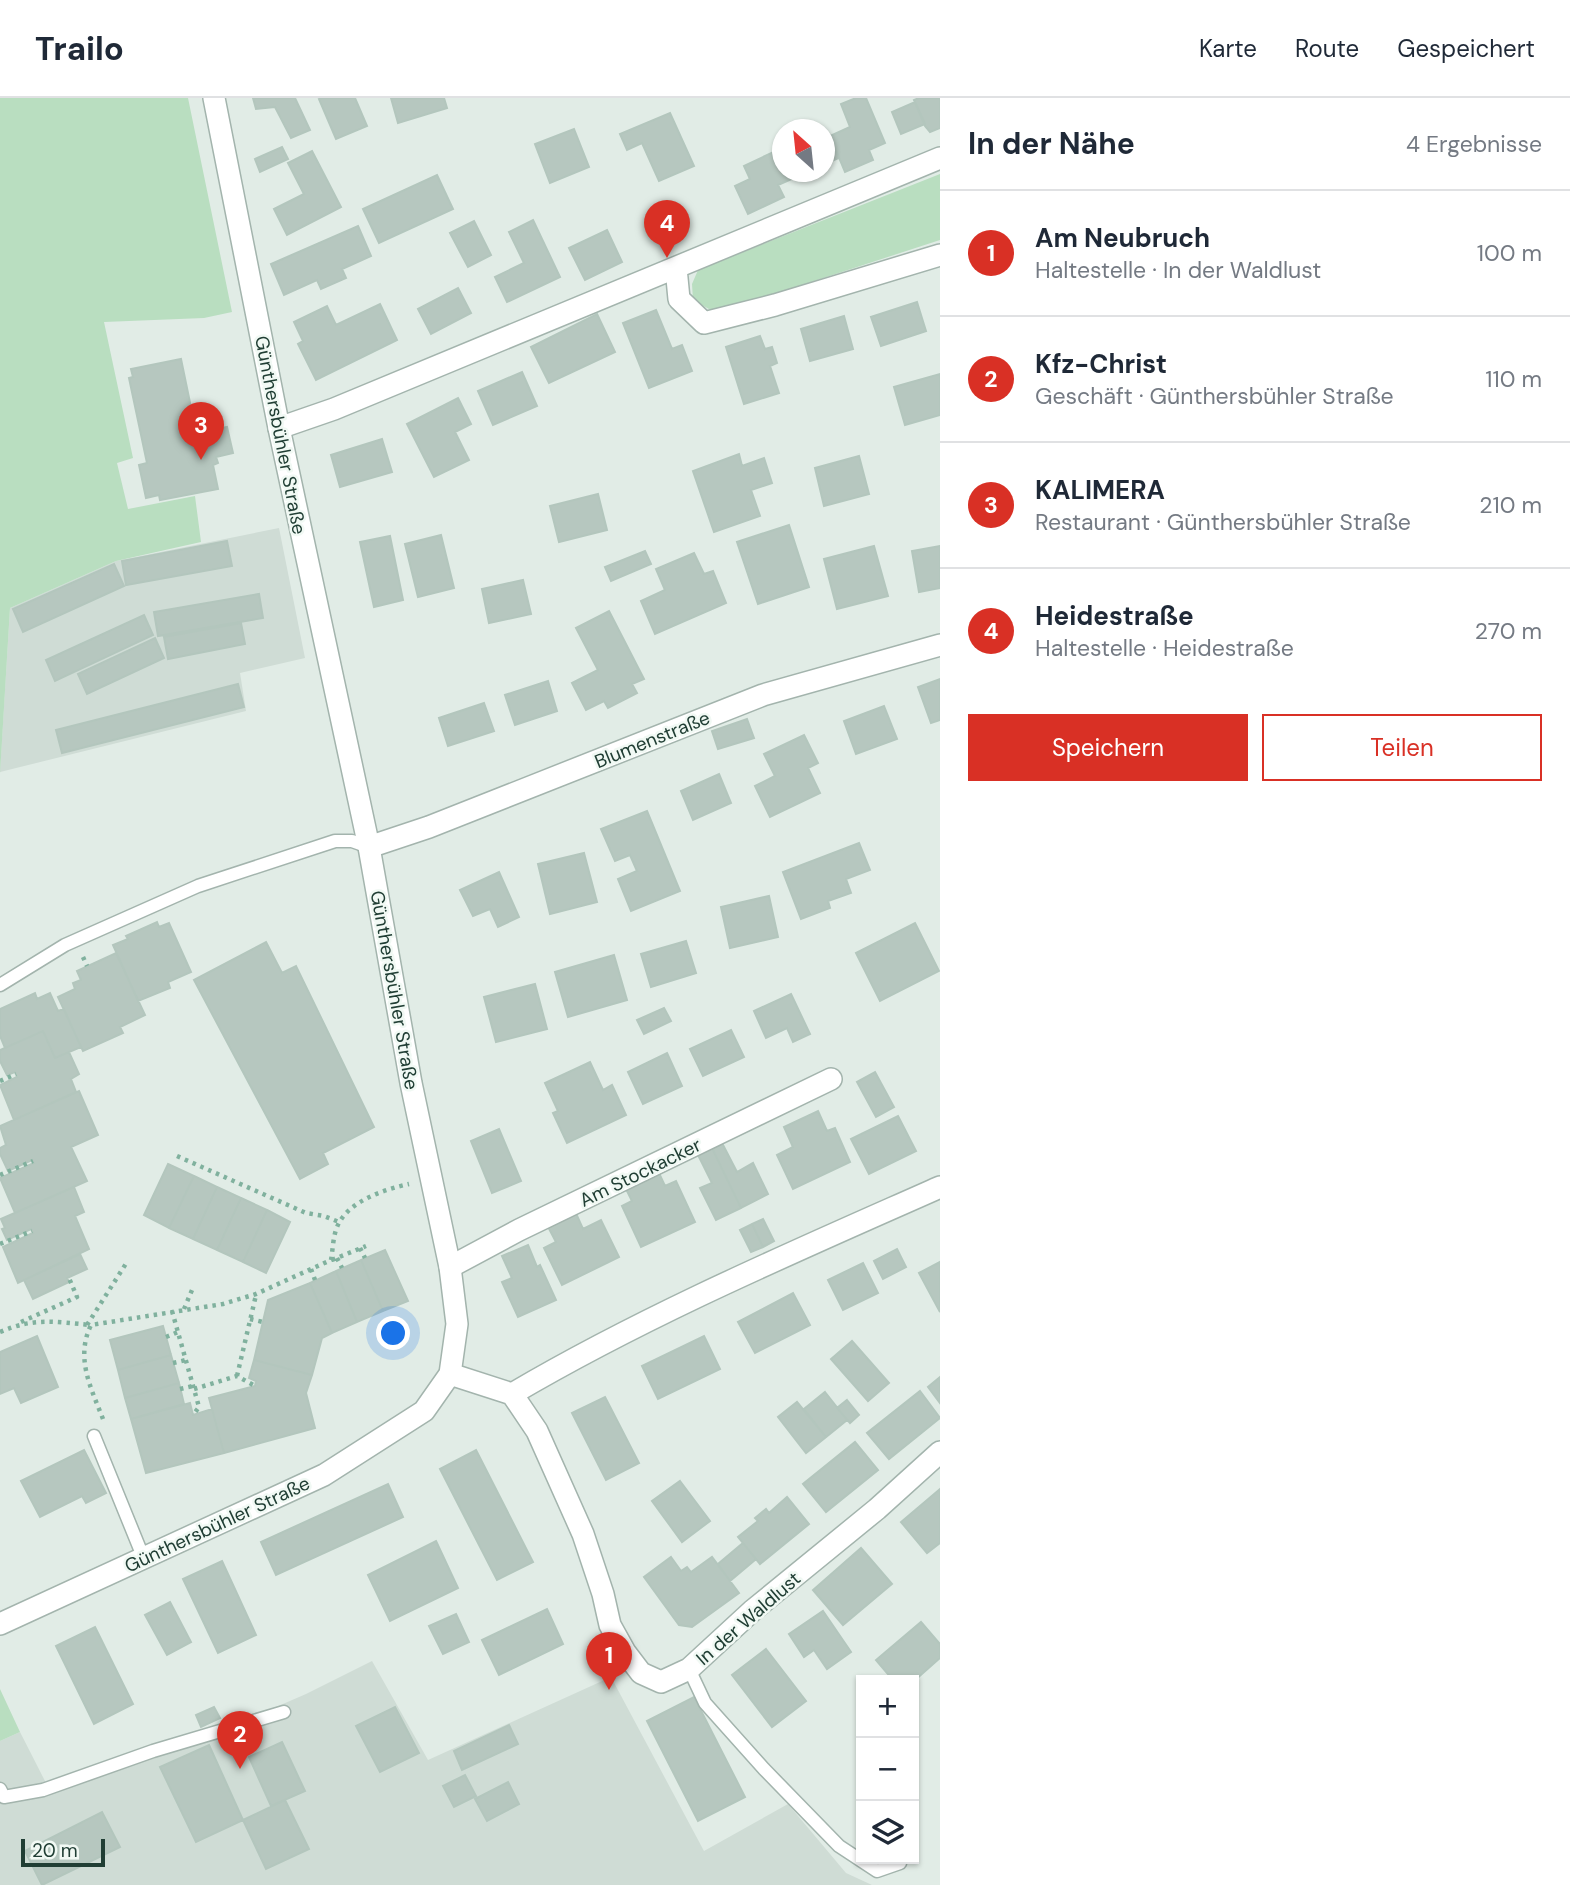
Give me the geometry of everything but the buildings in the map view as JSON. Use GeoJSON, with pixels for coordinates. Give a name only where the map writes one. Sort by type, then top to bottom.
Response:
{"type":"FeatureCollection","features":[{"type":"Feature","properties":{"kind":"street","name":"Günthersbühler Straße"},"geometry":{"type":"LineString","coordinates":[[0,1624],[324,1475],[424,1411],[450,1374],[457,1324],[450,1267],[411,1083],[369,847],[279,428],[214,98]]}},
{"type":"Feature","properties":{"kind":"street"},"geometry":{"type":"LineString","coordinates":[[279,428],[347,404],[940,158]]}},
{"type":"Feature","properties":{"kind":"street"},"geometry":{"type":"LineString","coordinates":[[676,268],[679,299],[704,323],[775,305],[940,255]]}},
{"type":"Feature","properties":{"kind":"street","name":"Blumenstraße"},"geometry":{"type":"LineString","coordinates":[[369,847],[429,827],[763,695],[940,645]]}},
{"type":"Feature","properties":{"kind":"street","name":"Am Stockacker"},"geometry":{"type":"LineString","coordinates":[[450,1267],[519,1230],[831,1079]]}},
{"type":"Feature","properties":{"kind":"street"},"geometry":{"type":"LineString","coordinates":[[450,1374],[512,1394],[565,1363],[680,1307],[940,1187]]}},
{"type":"Feature","properties":{"kind":"street","name":"In der Waldlust"},"geometry":{"type":"LineString","coordinates":[[512,1394],[537,1431],[583,1534],[603,1594],[610,1625],[640,1673],[662,1682],[689,1669],[752,1611],[940,1452]]}},
{"type":"Feature","properties":{"kind":"lane"},"geometry":{"type":"LineString","coordinates":[[0,985],[65,945],[198,886],[335,841],[352,841],[369,847]]}},
{"type":"Feature","properties":{"kind":"lane"},"geometry":{"type":"LineString","coordinates":[[94,1436],[144,1559]]}},
{"type":"Feature","properties":{"kind":"lane"},"geometry":{"type":"LineString","coordinates":[[689,1669],[705,1703],[839,1846],[856,1857]]}},
{"type":"Feature","properties":{"kind":"lane"},"geometry":{"type":"LineString","coordinates":[[1,1795],[43,1790],[153,1751],[284,1712]]}},
{"type":"Feature","properties":{"kind":"lane"},"geometry":{"type":"LineString","coordinates":[[866,1864],[877,1871],[897,1864]]}},
{"type":"Feature","properties":{"kind":"path"},"geometry":{"type":"LineString","coordinates":[[0,1081],[16,1074]]}},
{"type":"Feature","properties":{"kind":"path"},"geometry":{"type":"LineString","coordinates":[[177,1156],[306,1213],[339,1222]]}},
{"type":"Feature","properties":{"kind":"path"},"geometry":{"type":"LineString","coordinates":[[0,1175],[33,1161]]}},
{"type":"Feature","properties":{"kind":"path"},"geometry":{"type":"LineString","coordinates":[[331,1260],[339,1222],[358,1203],[393,1187],[431,1180]]}},
{"type":"Feature","properties":{"kind":"path"},"geometry":{"type":"LineString","coordinates":[[0,1244],[32,1231]]}},
{"type":"Feature","properties":{"kind":"path"},"geometry":{"type":"LineString","coordinates":[[14,1326],[44,1320],[89,1325],[223,1304],[256,1294],[363,1247],[365,1258]]}},
{"type":"Feature","properties":{"kind":"path"},"geometry":{"type":"LineString","coordinates":[[337,1258],[342,1268]]}},
{"type":"Feature","properties":{"kind":"path"},"geometry":{"type":"LineString","coordinates":[[105,1424],[84,1372],[85,1337],[89,1325],[127,1262]]}},
{"type":"Feature","properties":{"kind":"path"},"geometry":{"type":"LineString","coordinates":[[311,1269],[315,1280]]}},
{"type":"Feature","properties":{"kind":"path"},"geometry":{"type":"LineString","coordinates":[[0,1332],[77,1297],[69,1278]]}},
{"type":"Feature","properties":{"kind":"path"},"geometry":{"type":"LineString","coordinates":[[184,1309],[192,1290]]}},
{"type":"Feature","properties":{"kind":"path"},"geometry":{"type":"LineString","coordinates":[[237,1376],[256,1294]]}},
{"type":"Feature","properties":{"kind":"path"},"geometry":{"type":"LineString","coordinates":[[172,1311],[199,1407],[193,1415]]}},
{"type":"Feature","properties":{"kind":"path"},"geometry":{"type":"LineString","coordinates":[[250,1319],[263,1322]]}},
{"type":"Feature","properties":{"kind":"path"},"geometry":{"type":"LineString","coordinates":[[166,1337],[178,1332]]}},
{"type":"Feature","properties":{"kind":"path"},"geometry":{"type":"LineString","coordinates":[[173,1363],[186,1360]]}},
{"type":"Feature","properties":{"kind":"path"},"geometry":{"type":"LineString","coordinates":[[180,1389],[237,1376],[255,1386]]}},
{"type":"Feature","properties":{"kind":"shaded area"},"geometry":{"type":"Polygon","coordinates":[[[279,528],[305,658],[240,673],[246,711],[0,772],[10,608],[116,561],[279,528]]]}},
{"type":"Feature","properties":{"kind":"shaded area"},"geometry":{"type":"Polygon","coordinates":[[[372,1661],[428,1760],[611,1677],[704,1851],[788,1804],[846,1873],[872,1885],[0,1885],[0,1741],[20,1732],[46,1783],[234,1725],[306,1694],[372,1661]]]}},
{"type":"Feature","properties":{"kind":"green space"},"geometry":{"type":"Polygon","coordinates":[[[0,98],[188,98],[232,312],[204,318],[104,322],[133,458],[117,463],[128,509],[195,496],[201,542],[116,561],[10,608],[0,774],[0,98]]]}},
{"type":"Feature","properties":{"kind":"green space"},"geometry":{"type":"Polygon","coordinates":[[[940,174],[940,240],[716,313],[693,300],[692,284],[698,270],[940,174]]]}},
{"type":"Feature","properties":{"kind":"green space"},"geometry":{"type":"Polygon","coordinates":[[[0,1689],[20,1732],[0,1741],[0,1689]]]}},
{"type":"Feature","properties":{"kind":"place","name":"Heidestraße"},"geometry":{"type":"Point","coordinates":[667,258]}},
{"type":"Feature","properties":{"kind":"place","name":"KALIMERA"},"geometry":{"type":"Point","coordinates":[201,460]}},
{"type":"Feature","properties":{"kind":"place","name":"Am Neubruch"},"geometry":{"type":"Point","coordinates":[609,1690]}},
{"type":"Feature","properties":{"kind":"place","name":"Kfz-Christ"},"geometry":{"type":"Point","coordinates":[240,1769]}}]}
